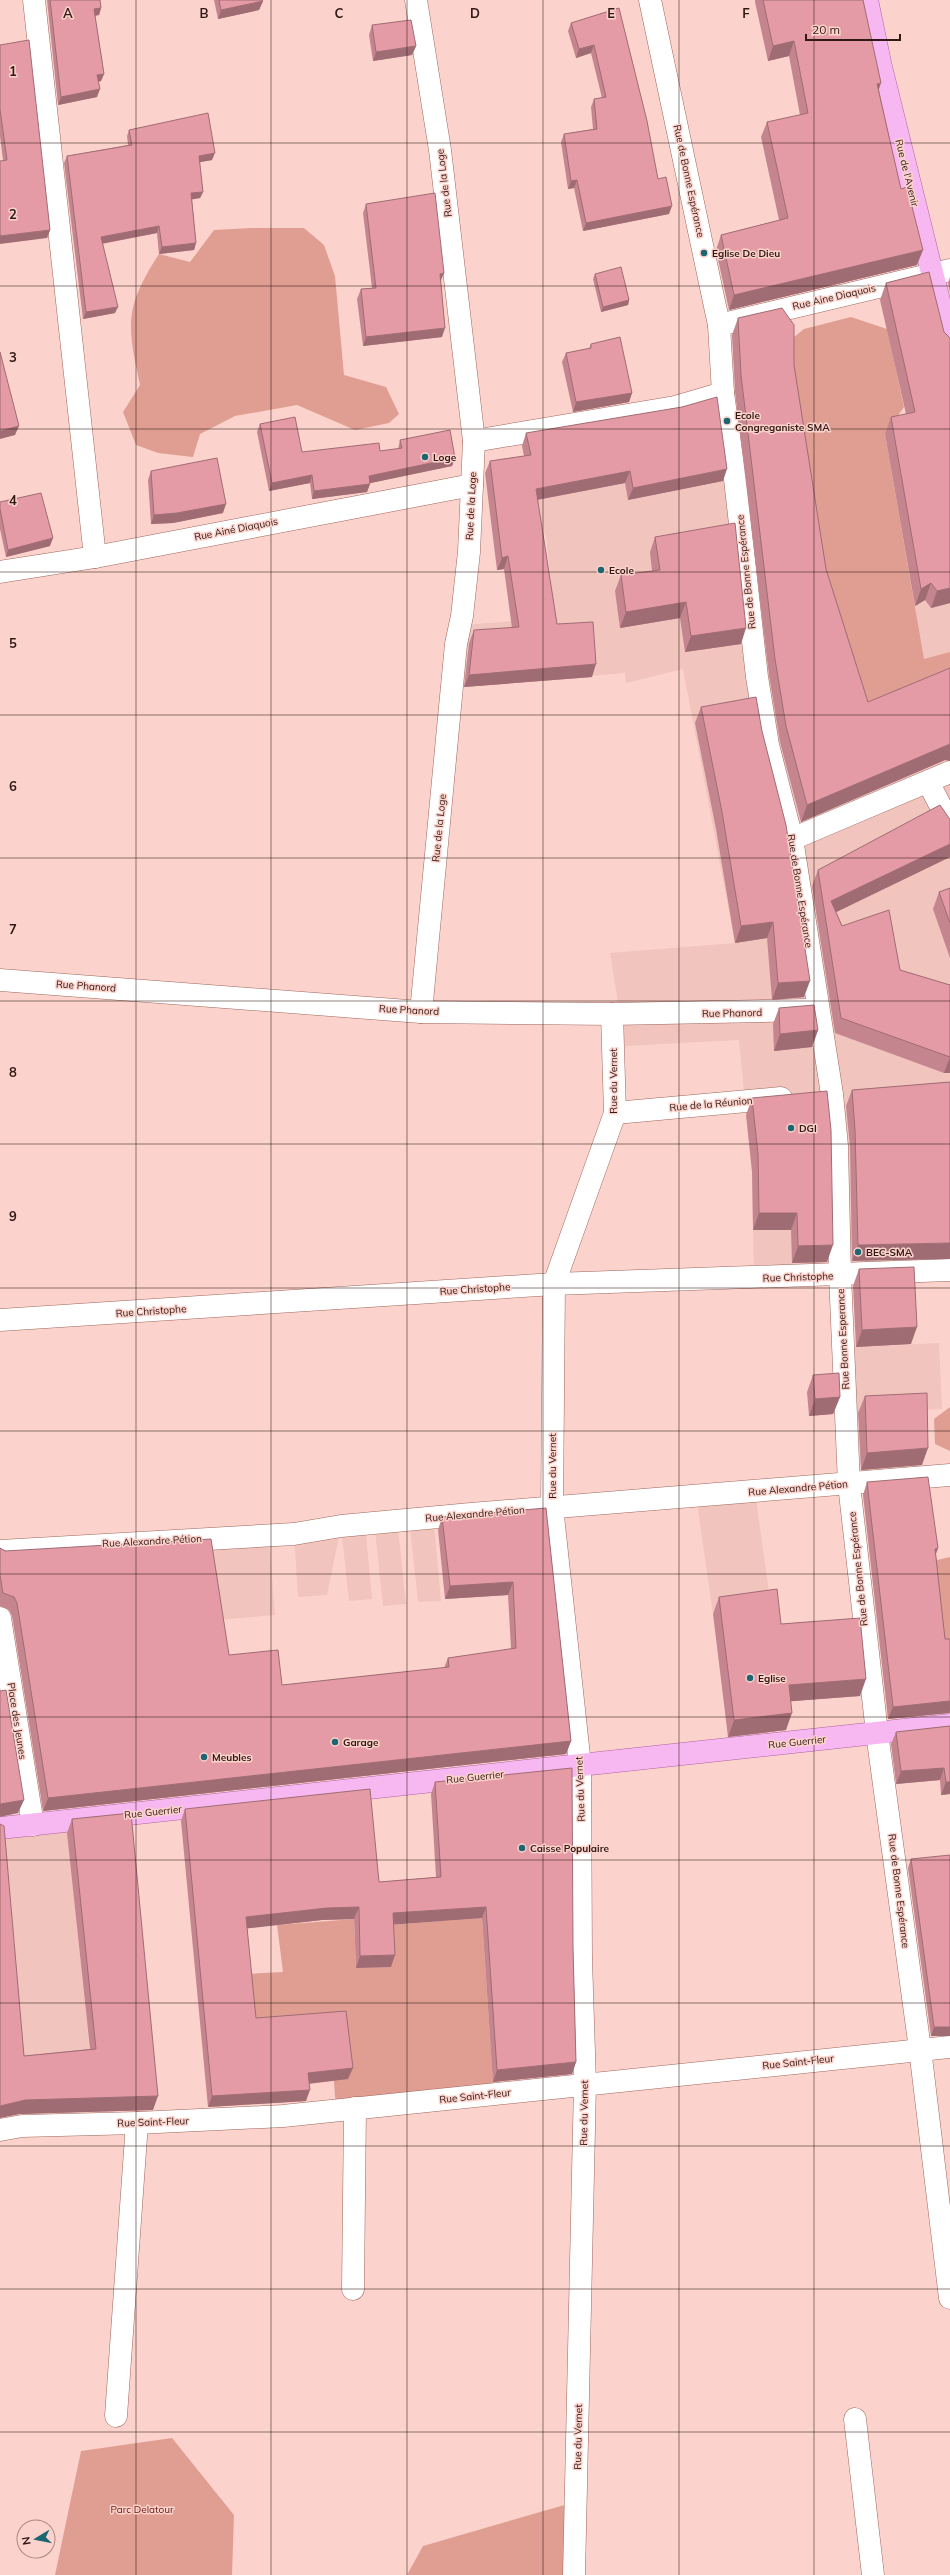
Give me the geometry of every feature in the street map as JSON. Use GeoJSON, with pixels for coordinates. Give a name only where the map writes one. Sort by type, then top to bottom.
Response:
{"type":"FeatureCollection","features":[{"type":"Feature","properties":{"kind":"main road","name":"Rue de l'Avenir"},"geometry":{"type":"LineString","coordinates":[[867,0],[881,67],[941,272],[950,345]]}},
{"type":"Feature","properties":{"kind":"main road","name":"Rue Guerrier"},"geometry":{"type":"LineString","coordinates":[[0,1828],[950,1725]]}},
{"type":"Feature","properties":{"kind":"street"},"geometry":{"type":"LineString","coordinates":[[34,0],[95,557]]}},
{"type":"Feature","properties":{"kind":"street","name":"Rue de la Loge"},"geometry":{"type":"LineString","coordinates":[[416,0],[440,150],[474,441],[467,568],[462,616],[456,644],[421,1012]]}},
{"type":"Feature","properties":{"kind":"street","name":"Rue de Bonne Espérance"},"geometry":{"type":"LineString","coordinates":[[650,0],[719,325],[723,393],[735,479],[757,678],[768,745],[792,839],[832,1094],[837,1146]]}},
{"type":"Feature","properties":{"kind":"street","name":"Rue Aine Diaquois"},"geometry":{"type":"LineString","coordinates":[[719,325],[941,272]]}},
{"type":"Feature","properties":{"kind":"street"},"geometry":{"type":"LineString","coordinates":[[474,441],[675,408],[723,393]]}},
{"type":"Feature","properties":{"kind":"street","name":"Rue Ainé Diaquois"},"geometry":{"type":"LineString","coordinates":[[0,572],[95,557],[472,485]]}},
{"type":"Feature","properties":{"kind":"street"},"geometry":{"type":"LineString","coordinates":[[792,839],[950,772]]}},
{"type":"Feature","properties":{"kind":"street"},"geometry":{"type":"LineString","coordinates":[[928,782],[950,824]]}},
{"type":"Feature","properties":{"kind":"street","name":"Rue Phanord"},"geometry":{"type":"LineString","coordinates":[[0,980],[421,1012],[612,1014],[773,1012],[818,1009]]}},
{"type":"Feature","properties":{"kind":"street","name":"Rue du Vernet"},"geometry":{"type":"LineString","coordinates":[[574,2575],[585,2084],[581,1959],[580,1765],[552,1507],[554,1284],[615,1112],[612,1014]]}},
{"type":"Feature","properties":{"kind":"street","name":"Rue de la Réunion"},"geometry":{"type":"LineString","coordinates":[[615,1112],[853,1092]]}},
{"type":"Feature","properties":{"kind":"street","name":"Rue Bonne Esperance"},"geometry":{"type":"LineString","coordinates":[[837,1146],[840,1275],[849,1484]]}},
{"type":"Feature","properties":{"kind":"street","name":"Rue Christophe"},"geometry":{"type":"LineString","coordinates":[[0,1320],[554,1284],[950,1270]]}},
{"type":"Feature","properties":{"kind":"street","name":"Rue Alexandre Pétion"},"geometry":{"type":"LineString","coordinates":[[0,1551],[294,1534],[342,1526],[552,1507],[950,1475]]}},
{"type":"Feature","properties":{"kind":"street","name":"Rue de Bonne Espérance"},"geometry":{"type":"LineString","coordinates":[[849,1484],[877,1733],[920,2049],[950,2298]]}},
{"type":"Feature","properties":{"kind":"street","name":"Place des Jeunes"},"geometry":{"type":"LineString","coordinates":[[0,1618],[33,1825]]}},
{"type":"Feature","properties":{"kind":"street","name":"Rue Saint-Fleur"},"geometry":{"type":"LineString","coordinates":[[0,2130],[22,2126],[137,2124],[283,2116],[950,2047]]}},
{"type":"Feature","properties":{"kind":"street"},"geometry":{"type":"LineString","coordinates":[[353,2289],[355,2108]]}},
{"type":"Feature","properties":{"kind":"street"},"geometry":{"type":"LineString","coordinates":[[116,2416],[137,2124]]}},
{"type":"Feature","properties":{"kind":"street"},"geometry":{"type":"LineString","coordinates":[[855,2419],[873,2575]]}},
{"type":"Feature","properties":{"kind":"shaded area"},"geometry":{"type":"Polygon","coordinates":[[[950,416],[950,1174],[926,1175],[928,1269],[754,1278],[752,1175],[739,1040],[625,1046],[610,953],[735,943],[683,669],[626,683],[625,673],[452,688],[463,625],[555,618],[546,537],[533,501],[625,483],[629,500],[735,479],[741,536],[654,587],[816,562],[916,611],[885,434],[950,416]]]}},
{"type":"Feature","properties":{"kind":"shaded area"},"geometry":{"type":"Polygon","coordinates":[[[939,1343],[942,1409],[846,1414],[843,1348],[939,1343]]]}},
{"type":"Feature","properties":{"kind":"shaded area"},"geometry":{"type":"Polygon","coordinates":[[[755,1492],[771,1606],[713,1614],[696,1496],[755,1492]]]}},
{"type":"Feature","properties":{"kind":"shaded area"},"geometry":{"type":"Polygon","coordinates":[[[365,1523],[372,1599],[349,1601],[341,1527],[327,1595],[298,1597],[294,1534],[365,1523]]]}},
{"type":"Feature","properties":{"kind":"shaded area"},"geometry":{"type":"Polygon","coordinates":[[[434,1525],[441,1601],[418,1602],[410,1527],[434,1525]]]}},
{"type":"Feature","properties":{"kind":"shaded area"},"geometry":{"type":"Polygon","coordinates":[[[398,1528],[406,1604],[383,1606],[375,1531],[398,1528]]]}},
{"type":"Feature","properties":{"kind":"shaded area"},"geometry":{"type":"Polygon","coordinates":[[[269,1536],[275,1615],[217,1620],[204,1538],[269,1536]]]}},
{"type":"Feature","properties":{"kind":"shaded area"},"geometry":{"type":"Polygon","coordinates":[[[66,1821],[91,2063],[19,2069],[0,1828],[66,1821]]]}},
{"type":"Feature","properties":{"kind":"green space"},"geometry":{"type":"Polygon","coordinates":[[[304,228],[324,245],[335,276],[344,375],[386,387],[399,414],[389,423],[355,430],[297,405],[235,416],[200,434],[193,457],[158,453],[136,445],[123,412],[140,385],[131,331],[134,303],[139,289],[159,254],[190,262],[214,230],[304,228]]]}},
{"type":"Feature","properties":{"kind":"green space"},"geometry":{"type":"Polygon","coordinates":[[[851,317],[887,329],[904,407],[885,434],[924,659],[950,652],[950,682],[862,719],[832,624],[788,342],[804,329],[851,317]]]}},
{"type":"Feature","properties":{"kind":"green space"},"geometry":{"type":"Polygon","coordinates":[[[950,1407],[950,1451],[935,1444],[934,1419],[950,1407]]]}},
{"type":"Feature","properties":{"kind":"green space"},"geometry":{"type":"Polygon","coordinates":[[[950,1557],[950,1651],[940,1652],[933,1561],[950,1557]]]}},
{"type":"Feature","properties":{"kind":"green space"},"geometry":{"type":"Polygon","coordinates":[[[482,1918],[494,2094],[336,2110],[330,2024],[252,2030],[247,1974],[283,1972],[277,1925],[354,1919],[356,1968],[391,1967],[389,1925],[482,1918]]]}},
{"type":"Feature","properties":{"kind":"green space","name":"Parc Delatour"},"geometry":{"type":"Polygon","coordinates":[[[172,2438],[234,2515],[232,2575],[55,2575],[81,2451],[172,2438]]]}},
{"type":"Feature","properties":{"kind":"green space"},"geometry":{"type":"Polygon","coordinates":[[[585,2499],[582,2575],[407,2575],[423,2546],[585,2499]]]}},
{"type":"Feature","properties":{"kind":"building"},"geometry":{"type":"Polygon","coordinates":[[[50,0],[100,0],[101,8],[94,9],[104,74],[97,75],[100,89],[61,97],[50,0]]]}},
{"type":"Feature","properties":{"kind":"building"},"geometry":{"type":"Polygon","coordinates":[[[219,0],[262,0],[263,1],[221,10],[219,0]]]}},
{"type":"Feature","properties":{"kind":"building"},"geometry":{"type":"Polygon","coordinates":[[[763,0],[863,0],[881,83],[877,84],[901,189],[907,187],[923,250],[734,295],[721,235],[788,218],[767,122],[808,113],[794,41],[773,46],[763,0]]]}},
{"type":"Feature","properties":{"kind":"building"},"geometry":{"type":"Polygon","coordinates":[[[619,8],[647,121],[658,179],[666,177],[672,206],[586,223],[577,180],[571,181],[564,134],[597,129],[594,99],[606,97],[594,45],[579,49],[571,23],[619,8]]]}},
{"type":"Feature","properties":{"kind":"building"},"geometry":{"type":"Polygon","coordinates":[[[411,20],[416,46],[376,52],[372,25],[411,20]]]}},
{"type":"Feature","properties":{"kind":"building"},"geometry":{"type":"Polygon","coordinates":[[[29,40],[50,230],[0,236],[0,161],[7,160],[0,109],[0,45],[29,40]]]}},
{"type":"Feature","properties":{"kind":"building"},"geometry":{"type":"Polygon","coordinates":[[[208,113],[215,153],[199,156],[203,192],[191,193],[196,243],[162,247],[159,226],[101,237],[118,307],[86,312],[67,156],[132,145],[129,130],[208,113]]]}},
{"type":"Feature","properties":{"kind":"building"},"geometry":{"type":"Polygon","coordinates":[[[435,193],[444,273],[440,274],[445,328],[366,337],[361,289],[376,288],[366,204],[435,193]]]}},
{"type":"Feature","properties":{"kind":"building"},"geometry":{"type":"Polygon","coordinates":[[[621,267],[629,300],[603,307],[595,274],[621,267]]]}},
{"type":"Feature","properties":{"kind":"building"},"geometry":{"type":"Polygon","coordinates":[[[929,272],[944,332],[950,338],[950,588],[937,591],[931,583],[921,589],[891,417],[915,412],[886,283],[929,272]]]}},
{"type":"Feature","properties":{"kind":"building"},"geometry":{"type":"Polygon","coordinates":[[[782,308],[794,325],[794,365],[826,569],[868,702],[950,668],[950,744],[807,805],[786,726],[775,659],[741,375],[738,318],[782,308]]]}},
{"type":"Feature","properties":{"kind":"building"},"geometry":{"type":"Polygon","coordinates":[[[620,337],[632,393],[576,402],[566,353],[591,348],[591,344],[620,337]]]}},
{"type":"Feature","properties":{"kind":"building"},"geometry":{"type":"Polygon","coordinates":[[[0,352],[19,426],[0,431],[0,352]]]}},
{"type":"Feature","properties":{"kind":"building"},"geometry":{"type":"Polygon","coordinates":[[[717,397],[727,469],[633,488],[630,471],[536,489],[557,624],[593,622],[596,664],[469,675],[474,630],[519,627],[508,556],[502,558],[490,461],[531,455],[526,433],[682,407],[717,397]]]}},
{"type":"Feature","properties":{"kind":"building"},"geometry":{"type":"Polygon","coordinates":[[[295,417],[302,452],[379,443],[380,451],[402,448],[400,440],[450,430],[455,458],[369,476],[370,484],[314,491],[312,475],[272,483],[260,424],[295,417]]]}},
{"type":"Feature","properties":{"kind":"building"},"geometry":{"type":"Polygon","coordinates":[[[217,458],[226,504],[177,513],[154,515],[151,471],[217,458]]]}},
{"type":"Feature","properties":{"kind":"building"},"geometry":{"type":"Polygon","coordinates":[[[41,493],[53,538],[8,550],[0,502],[41,493]]]}},
{"type":"Feature","properties":{"kind":"building"},"geometry":{"type":"Polygon","coordinates":[[[735,523],[746,628],[691,636],[686,602],[626,612],[621,575],[660,570],[655,537],[735,523]]]}},
{"type":"Feature","properties":{"kind":"building"},"geometry":{"type":"Polygon","coordinates":[[[756,697],[762,731],[786,825],[810,981],[778,983],[773,922],[741,926],[722,812],[701,707],[756,697]]]}},
{"type":"Feature","properties":{"kind":"building"},"geometry":{"type":"Polygon","coordinates":[[[940,805],[950,819],[950,844],[831,901],[842,926],[889,910],[900,970],[950,985],[950,1057],[841,1018],[818,870],[940,805]]]}},
{"type":"Feature","properties":{"kind":"building"},"geometry":{"type":"Polygon","coordinates":[[[950,888],[950,923],[939,892],[950,888]]]}},
{"type":"Feature","properties":{"kind":"building"},"geometry":{"type":"Polygon","coordinates":[[[814,1005],[818,1030],[780,1034],[779,1008],[814,1005]]]}},
{"type":"Feature","properties":{"kind":"building"},"geometry":{"type":"Polygon","coordinates":[[[950,1082],[950,1243],[858,1245],[855,1130],[852,1090],[950,1082]]]}},
{"type":"Feature","properties":{"kind":"building"},"geometry":{"type":"Polygon","coordinates":[[[827,1091],[831,1130],[833,1245],[798,1246],[797,1213],[759,1213],[758,1154],[752,1098],[827,1091]]]}},
{"type":"Feature","properties":{"kind":"building"},"geometry":{"type":"Polygon","coordinates":[[[914,1267],[917,1327],[862,1330],[859,1269],[914,1267]]]}},
{"type":"Feature","properties":{"kind":"building"},"geometry":{"type":"Polygon","coordinates":[[[839,1373],[840,1397],[815,1399],[813,1375],[839,1373]]]}},
{"type":"Feature","properties":{"kind":"building"},"geometry":{"type":"Polygon","coordinates":[[[927,1393],[928,1448],[867,1453],[865,1396],[927,1393]]]}},
{"type":"Feature","properties":{"kind":"building"},"geometry":{"type":"Polygon","coordinates":[[[928,1477],[938,1548],[935,1549],[945,1639],[950,1639],[950,1701],[893,1707],[867,1482],[928,1477]]]}},
{"type":"Feature","properties":{"kind":"building"},"geometry":{"type":"Polygon","coordinates":[[[546,1508],[571,1741],[48,1798],[17,1603],[14,1597],[3,1593],[0,1575],[0,1548],[5,1551],[211,1539],[229,1655],[278,1650],[282,1685],[449,1667],[448,1658],[516,1648],[513,1582],[450,1586],[442,1517],[546,1508]]]}},
{"type":"Feature","properties":{"kind":"building"},"geometry":{"type":"Polygon","coordinates":[[[777,1589],[781,1624],[860,1618],[866,1679],[789,1685],[792,1713],[734,1720],[719,1597],[777,1589]]]}},
{"type":"Feature","properties":{"kind":"building"},"geometry":{"type":"Polygon","coordinates":[[[6,1690],[24,1800],[0,1804],[0,1691],[6,1690]]]}},
{"type":"Feature","properties":{"kind":"building"},"geometry":{"type":"Polygon","coordinates":[[[950,1726],[950,1782],[946,1782],[944,1768],[901,1771],[896,1732],[950,1726]]]}},
{"type":"Feature","properties":{"kind":"building"},"geometry":{"type":"Polygon","coordinates":[[[572,1768],[573,1948],[576,2062],[497,2070],[486,1907],[393,1913],[395,1955],[360,1956],[359,1907],[327,1908],[246,1917],[256,2018],[346,2011],[353,2068],[308,2073],[310,2090],[212,2096],[185,1809],[370,1789],[379,1882],[441,1877],[435,1782],[572,1768]]]}},
{"type":"Feature","properties":{"kind":"building"},"geometry":{"type":"Polygon","coordinates":[[[131,1813],[158,2096],[25,2100],[0,2106],[0,1824],[4,1826],[24,2056],[96,2049],[72,1819],[131,1813]]]}},
{"type":"Feature","properties":{"kind":"building"},"geometry":{"type":"Polygon","coordinates":[[[950,1855],[950,2027],[934,2027],[911,1859],[950,1855]]]}},
{"type":"Feature","properties":{"kind":"place","name":"Eglise De Dieu"},"geometry":{"type":"Point","coordinates":[704,253]}},
{"type":"Feature","properties":{"kind":"place","name":"Ecole Congreganiste SMA"},"geometry":{"type":"Point","coordinates":[727,421]}},
{"type":"Feature","properties":{"kind":"place","name":"Loge"},"geometry":{"type":"Point","coordinates":[425,457]}},
{"type":"Feature","properties":{"kind":"place","name":"Ecole"},"geometry":{"type":"Point","coordinates":[601,570]}},
{"type":"Feature","properties":{"kind":"place","name":"DGI"},"geometry":{"type":"Point","coordinates":[791,1128]}},
{"type":"Feature","properties":{"kind":"place","name":"BEC-SMA"},"geometry":{"type":"Point","coordinates":[858,1252]}},
{"type":"Feature","properties":{"kind":"place","name":"Eglise"},"geometry":{"type":"Point","coordinates":[750,1678]}},
{"type":"Feature","properties":{"kind":"place","name":"Garage"},"geometry":{"type":"Point","coordinates":[335,1742]}},
{"type":"Feature","properties":{"kind":"place","name":"Meubles"},"geometry":{"type":"Point","coordinates":[204,1757]}},
{"type":"Feature","properties":{"kind":"place","name":"Caisse Populaire"},"geometry":{"type":"Point","coordinates":[522,1848]}}]}
